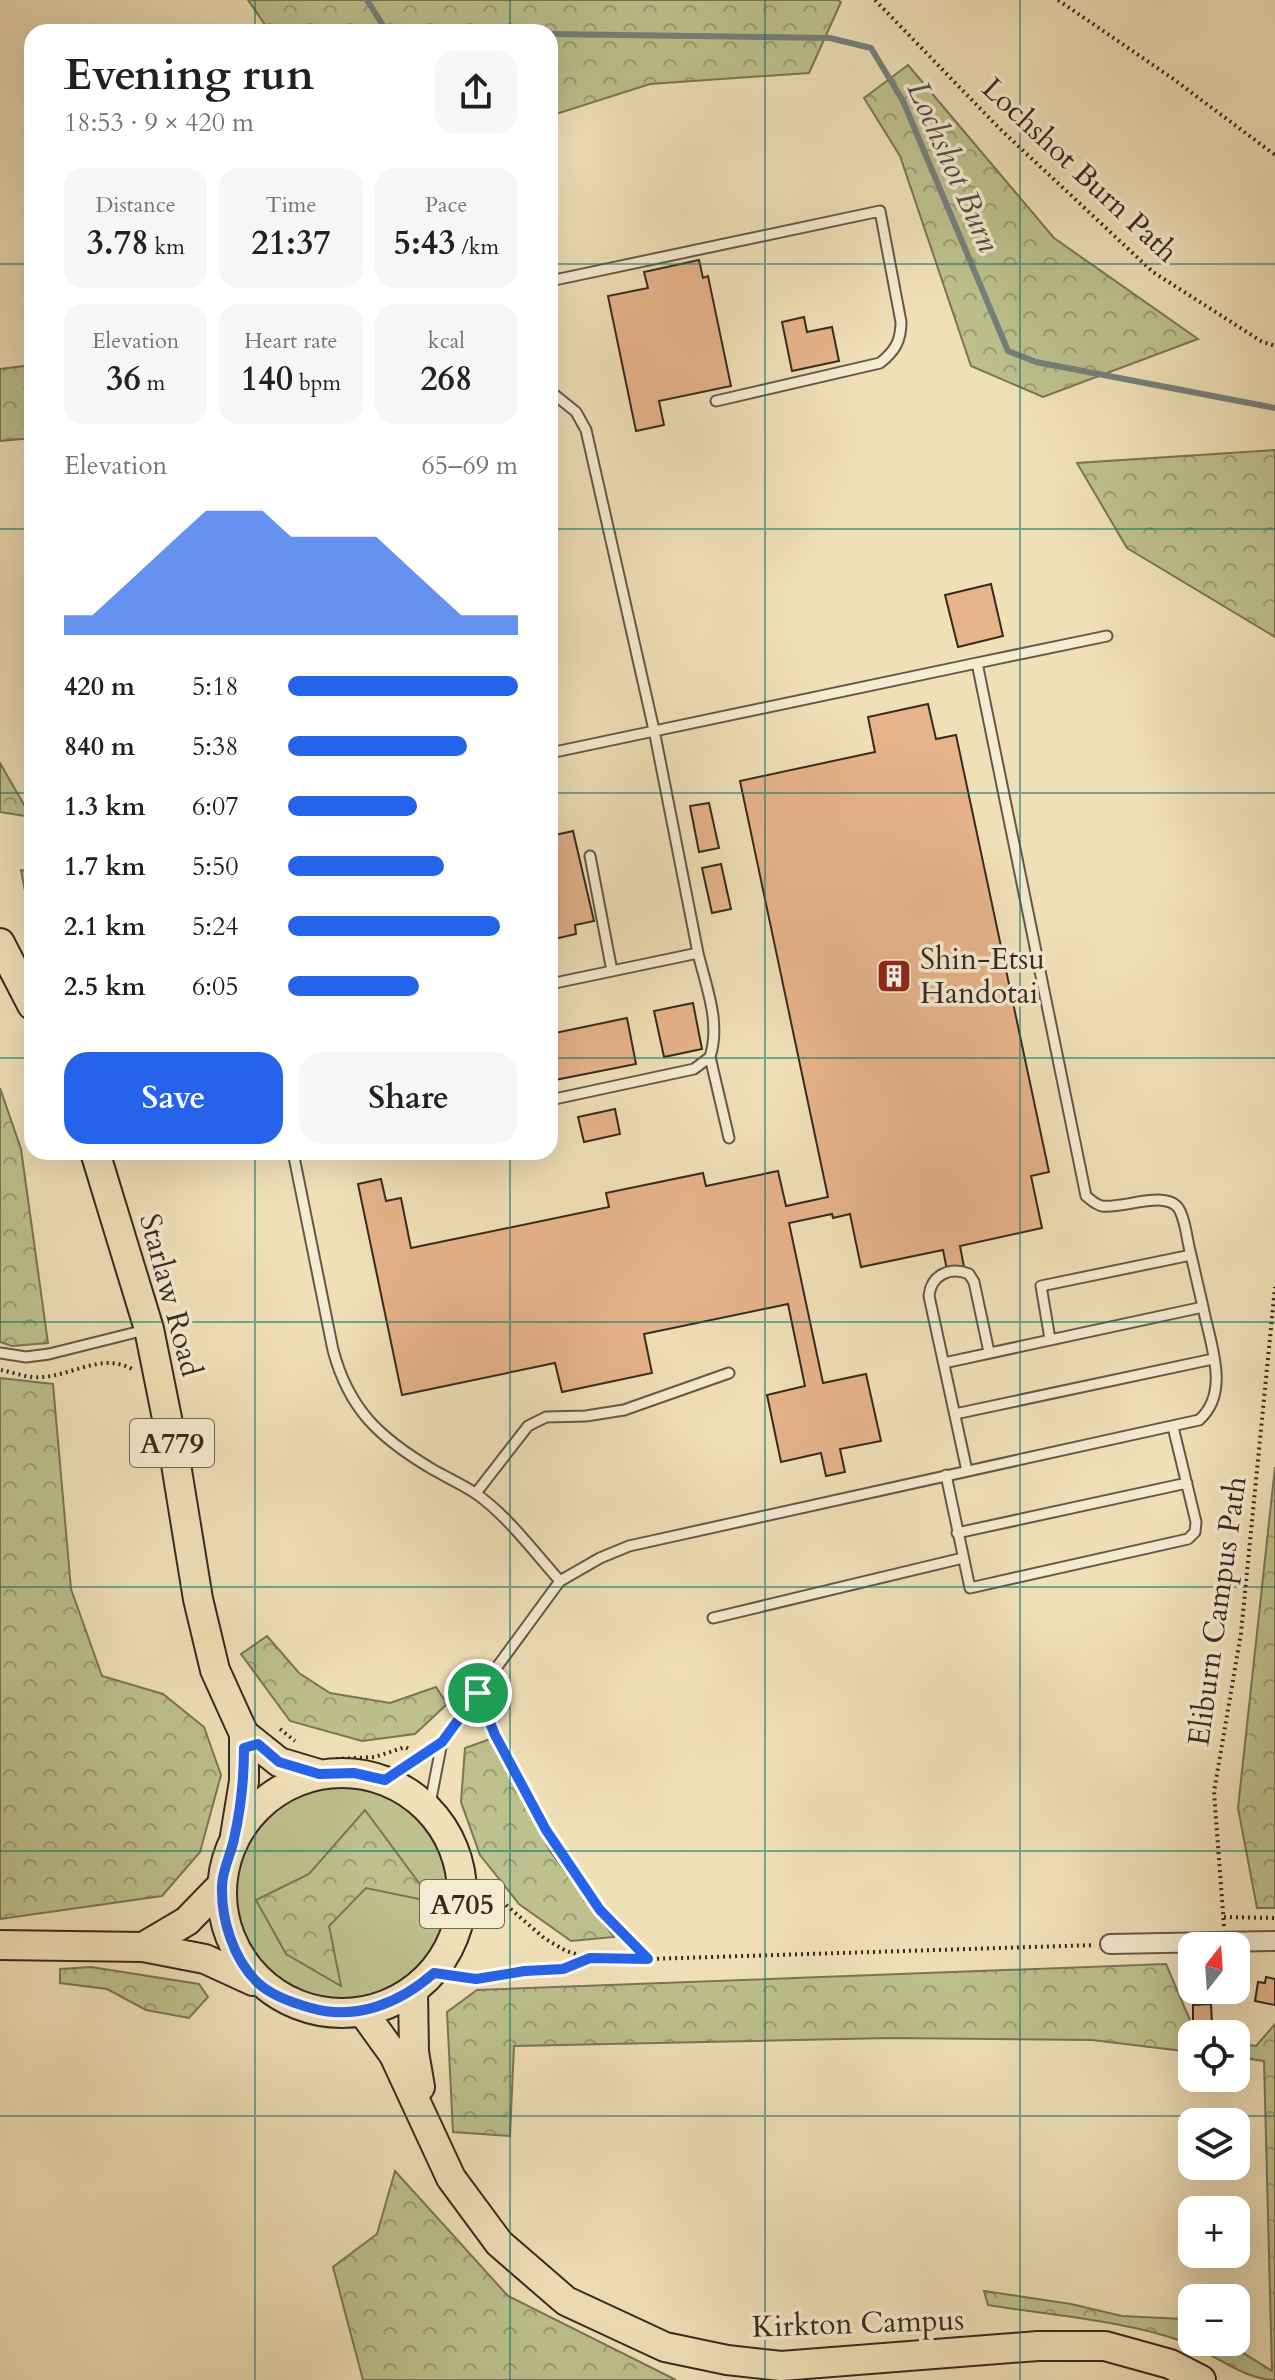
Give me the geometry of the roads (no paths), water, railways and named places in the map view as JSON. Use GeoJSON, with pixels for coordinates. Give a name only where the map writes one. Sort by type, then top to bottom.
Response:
{"type":"FeatureCollection","features":[{"type":"Feature","properties":{"kind":"main road"},"geometry":{"type":"LineString","coordinates":[[0,943],[24,990]]}},
{"type":"Feature","properties":{"kind":"main road","name":"Starlaw Road"},"geometry":{"type":"LineString","coordinates":[[97,1160],[149,1329],[211,1656],[228,1704],[244,1734]]}},
{"type":"Feature","properties":{"kind":"main road","name":"A779"},"geometry":{"type":"LineString","coordinates":[[244,1734],[279,1762],[327,1767]]}},
{"type":"Feature","properties":{"kind":"main road","name":"A779"},"geometry":{"type":"LineString","coordinates":[[235,1838],[244,1781],[244,1734]]}},
{"type":"Feature","properties":{"kind":"main road","name":"A705"},"geometry":{"type":"LineString","coordinates":[[0,1945],[143,1947],[205,1959],[291,2002],[326,2013],[363,2012],[413,1992],[434,1973],[448,1953],[461,1919],[463,1885],[455,1848],[429,1809],[411,1793],[385,1780],[327,1767],[289,1784],[264,1801],[235,1838],[222,1885],[228,1931],[238,1956],[257,1983]]}},
{"type":"Feature","properties":{"kind":"main road","name":"A705"},"geometry":{"type":"LineString","coordinates":[[143,1947],[187,1921],[222,1885]]}},
{"type":"Feature","properties":{"kind":"main road"},"geometry":{"type":"LineString","coordinates":[[413,1992],[414,2052],[425,2117]]}},
{"type":"Feature","properties":{"kind":"main road"},"geometry":{"type":"LineString","coordinates":[[363,2012],[394,2055],[425,2117]]}},
{"type":"Feature","properties":{"kind":"main road","name":"Kirkton Campus"},"geometry":{"type":"LineString","coordinates":[[425,2117],[451,2178],[499,2243],[566,2301],[665,2347],[727,2360],[781,2366],[1038,2346],[1105,2346],[1170,2364],[1201,2380]]}},
{"type":"Feature","properties":{"kind":"street"},"geometry":{"type":"LineString","coordinates":[[1110,1944],[1275,1941]]}},
{"type":"Feature","properties":{"kind":"lane"},"geometry":{"type":"LineString","coordinates":[[558,279],[880,211],[901,322],[901,337],[892,353],[880,363],[716,401]]}},
{"type":"Feature","properties":{"kind":"lane"},"geometry":{"type":"LineString","coordinates":[[558,397],[576,412],[586,430],[654,730],[715,1024],[710,1057],[729,1138]]}},
{"type":"Feature","properties":{"kind":"lane"},"geometry":{"type":"LineString","coordinates":[[558,751],[1107,636]]}},
{"type":"Feature","properties":{"kind":"lane"},"geometry":{"type":"LineString","coordinates":[[385,1780],[442,1742],[560,1581],[600,1558],[629,1546],[1173,1427],[1199,1420],[1210,1410],[1218,1386],[1180,1209],[1165,1198],[1124,1206],[1100,1206],[1086,1196],[977,663]]}},
{"type":"Feature","properties":{"kind":"lane"},"geometry":{"type":"LineString","coordinates":[[590,856],[612,971]]}},
{"type":"Feature","properties":{"kind":"lane"},"geometry":{"type":"LineString","coordinates":[[558,982],[698,953]]}},
{"type":"Feature","properties":{"kind":"lane"},"geometry":{"type":"LineString","coordinates":[[558,1098],[694,1069],[710,1057]]}},
{"type":"Feature","properties":{"kind":"lane"},"geometry":{"type":"LineString","coordinates":[[297,1160],[333,1350],[340,1377],[352,1401],[371,1426],[396,1448],[476,1493],[560,1581]]}},
{"type":"Feature","properties":{"kind":"lane"},"geometry":{"type":"LineString","coordinates":[[1050,1339],[1041,1286],[1191,1255]]}},
{"type":"Feature","properties":{"kind":"lane"},"geometry":{"type":"LineString","coordinates":[[967,1471],[929,1296],[935,1278],[947,1272],[969,1274],[974,1282],[989,1352]]}},
{"type":"Feature","properties":{"kind":"lane"},"geometry":{"type":"LineString","coordinates":[[944,1363],[1203,1307]]}},
{"type":"Feature","properties":{"kind":"lane"},"geometry":{"type":"LineString","coordinates":[[0,1353],[26,1357],[49,1354],[149,1329]]}},
{"type":"Feature","properties":{"kind":"lane"},"geometry":{"type":"LineString","coordinates":[[955,1414],[1213,1359]]}},
{"type":"Feature","properties":{"kind":"lane"},"geometry":{"type":"LineString","coordinates":[[476,1493],[528,1426],[546,1417],[586,1416],[624,1410],[729,1373]]}},
{"type":"Feature","properties":{"kind":"lane"},"geometry":{"type":"LineString","coordinates":[[946,1475],[970,1588],[1188,1539],[1195,1532],[1196,1522],[1173,1427]]}},
{"type":"Feature","properties":{"kind":"lane"},"geometry":{"type":"LineString","coordinates":[[957,1533],[1187,1483]]}},
{"type":"Feature","properties":{"kind":"lane"},"geometry":{"type":"LineString","coordinates":[[713,1618],[963,1558]]}},
{"type":"Feature","properties":{"kind":"lane"},"geometry":{"type":"LineString","coordinates":[[429,1809],[442,1742]]}},
{"type":"Feature","properties":{"kind":"waterway","name":"Lochshot Burn"},"geometry":{"type":"LineString","coordinates":[[367,0],[382,24]]}},
{"type":"Feature","properties":{"kind":"waterway","name":"Lochshot Burn"},"geometry":{"type":"LineString","coordinates":[[558,34],[830,38],[871,48],[903,101],[1008,351],[1036,362],[1275,408]]}},
{"type":"Feature","properties":{"kind":"place","name":"Shin-Etsu Handotai"},"geometry":{"type":"Point","coordinates":[894,976]}}]}
